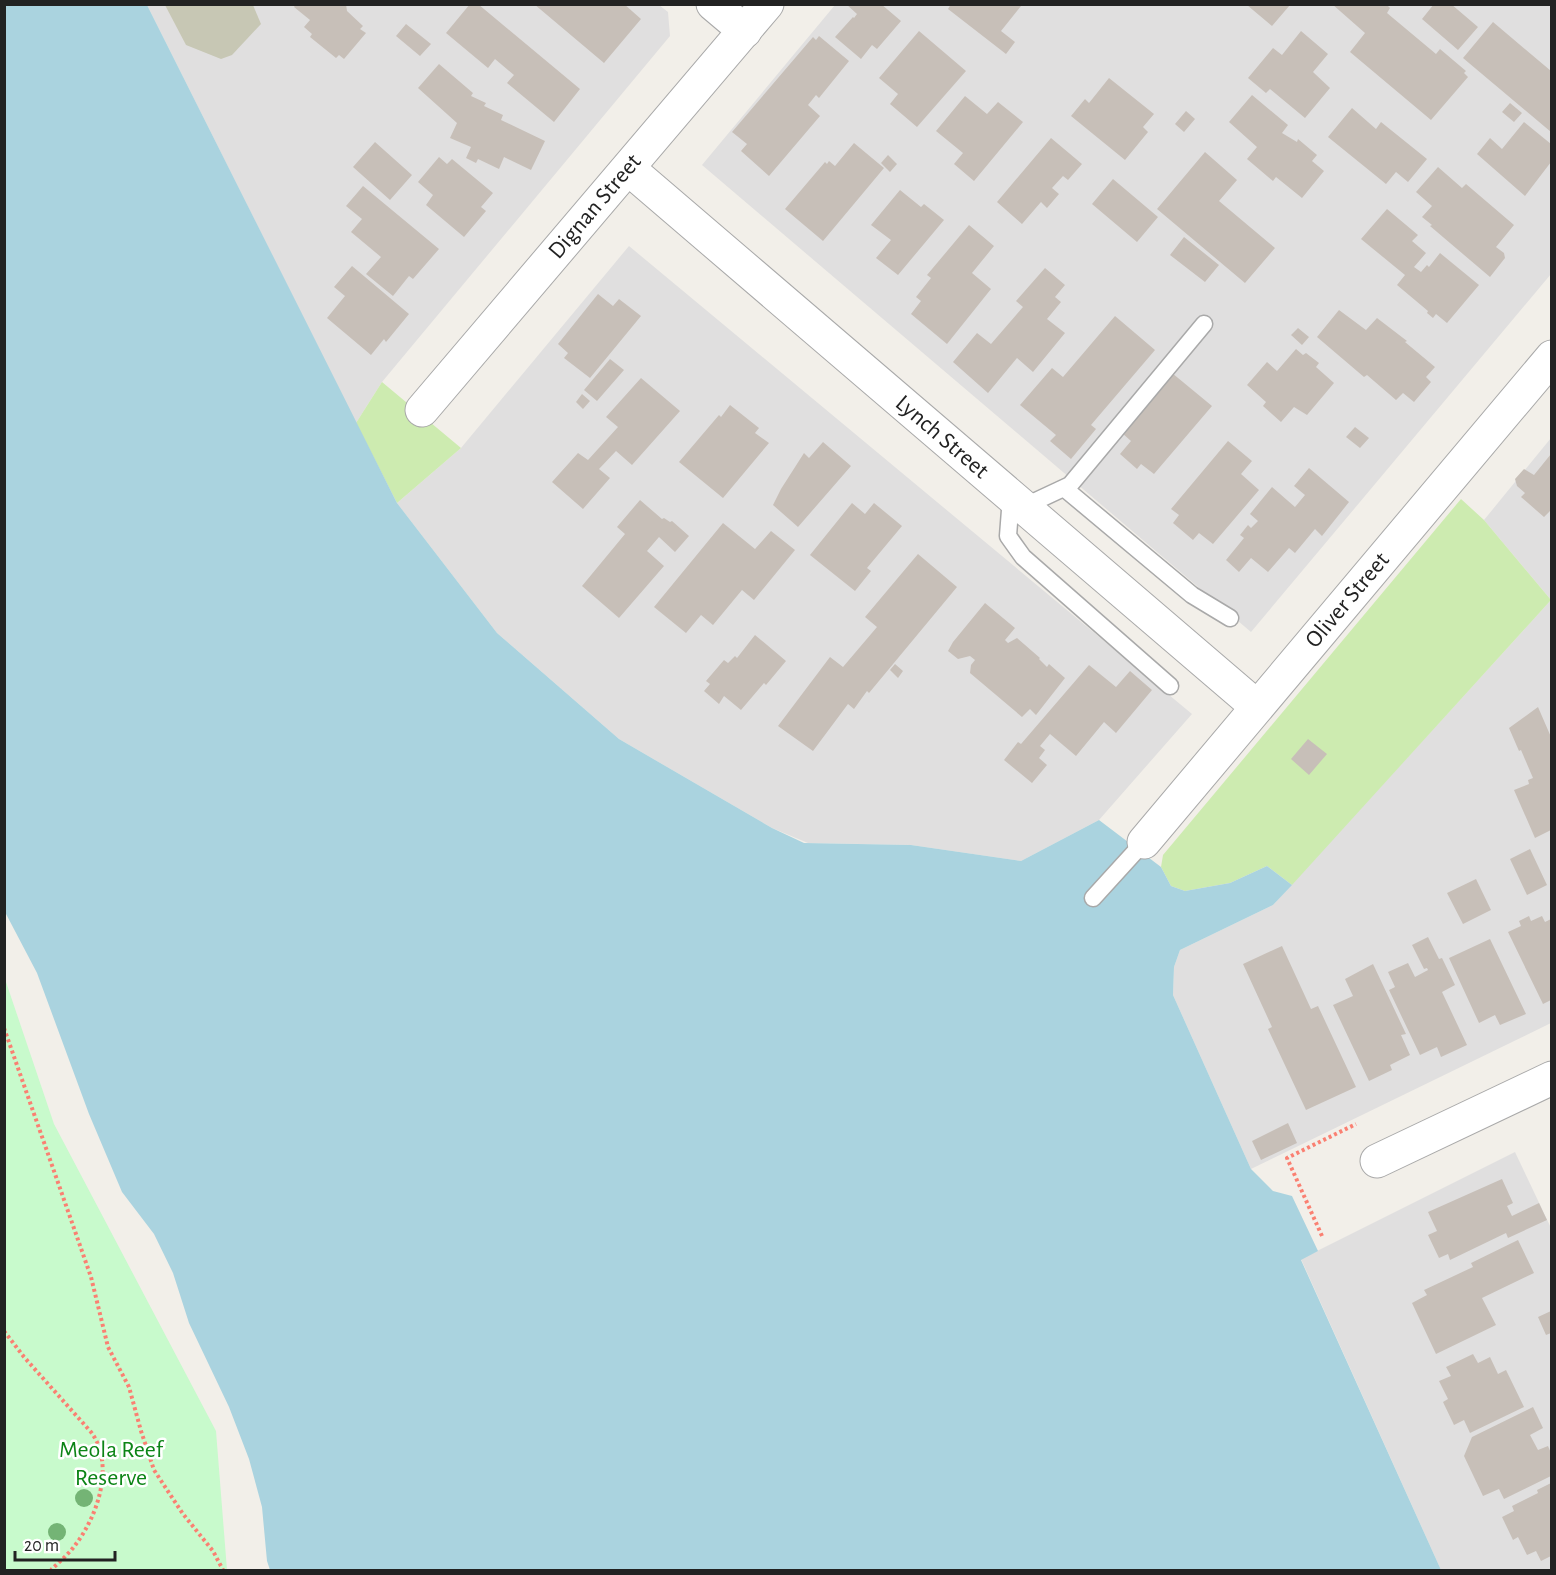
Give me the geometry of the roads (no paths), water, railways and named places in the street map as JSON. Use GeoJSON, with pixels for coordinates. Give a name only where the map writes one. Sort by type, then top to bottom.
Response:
{"type":"FeatureCollection","features":[{"type":"Feature","properties":{"kind":"street"},"geometry":{"type":"LineString","coordinates":[[713,4],[745,31]]}},
{"type":"Feature","properties":{"kind":"street","name":"Dignan Street"},"geometry":{"type":"LineString","coordinates":[[422,410],[767,4]]}},
{"type":"Feature","properties":{"kind":"street","name":"Lynch Street"},"geometry":{"type":"LineString","coordinates":[[629,169],[1256,706]]}},
{"type":"Feature","properties":{"kind":"street","name":"Oliver Street"},"geometry":{"type":"LineString","coordinates":[[1144,842],[1551,357]]}},
{"type":"Feature","properties":{"kind":"street"},"geometry":{"type":"LineString","coordinates":[[1377,1161],[1548,1090]]}},
{"type":"Feature","properties":{"kind":"lane"},"geometry":{"type":"LineString","coordinates":[[1170,686],[1023,556],[1008,536],[1017,502],[1070,485],[1204,324]]}},
{"type":"Feature","properties":{"kind":"lane"},"geometry":{"type":"LineString","coordinates":[[1064,488],[1192,595],[1230,618]]}},
{"type":"Feature","properties":{"kind":"lane"},"geometry":{"type":"LineString","coordinates":[[1094,898],[1144,842]]}},
{"type":"Feature","properties":{"kind":"water"},"geometry":{"type":"Polygon","coordinates":[[[4,5],[147,5],[397,503],[497,633],[619,739],[772,828],[804,843],[911,845],[1021,861],[1099,820],[1161,867],[1171,886],[1185,891],[1230,883],[1267,866],[1292,885],[1273,905],[1180,950],[1174,967],[1173,995],[1251,1169],[1273,1191],[1292,1196],[1318,1251],[1301,1260],[1441,1570],[270,1570],[267,1561],[262,1507],[249,1459],[229,1407],[189,1323],[173,1273],[154,1234],[122,1192],[89,1114],[37,973],[5,912],[4,5]]]}},
{"type":"Feature","properties":{"kind":"park label","name":"Meola Reef Reserve"},"geometry":{"type":"Point","coordinates":[111,1464]}}]}
